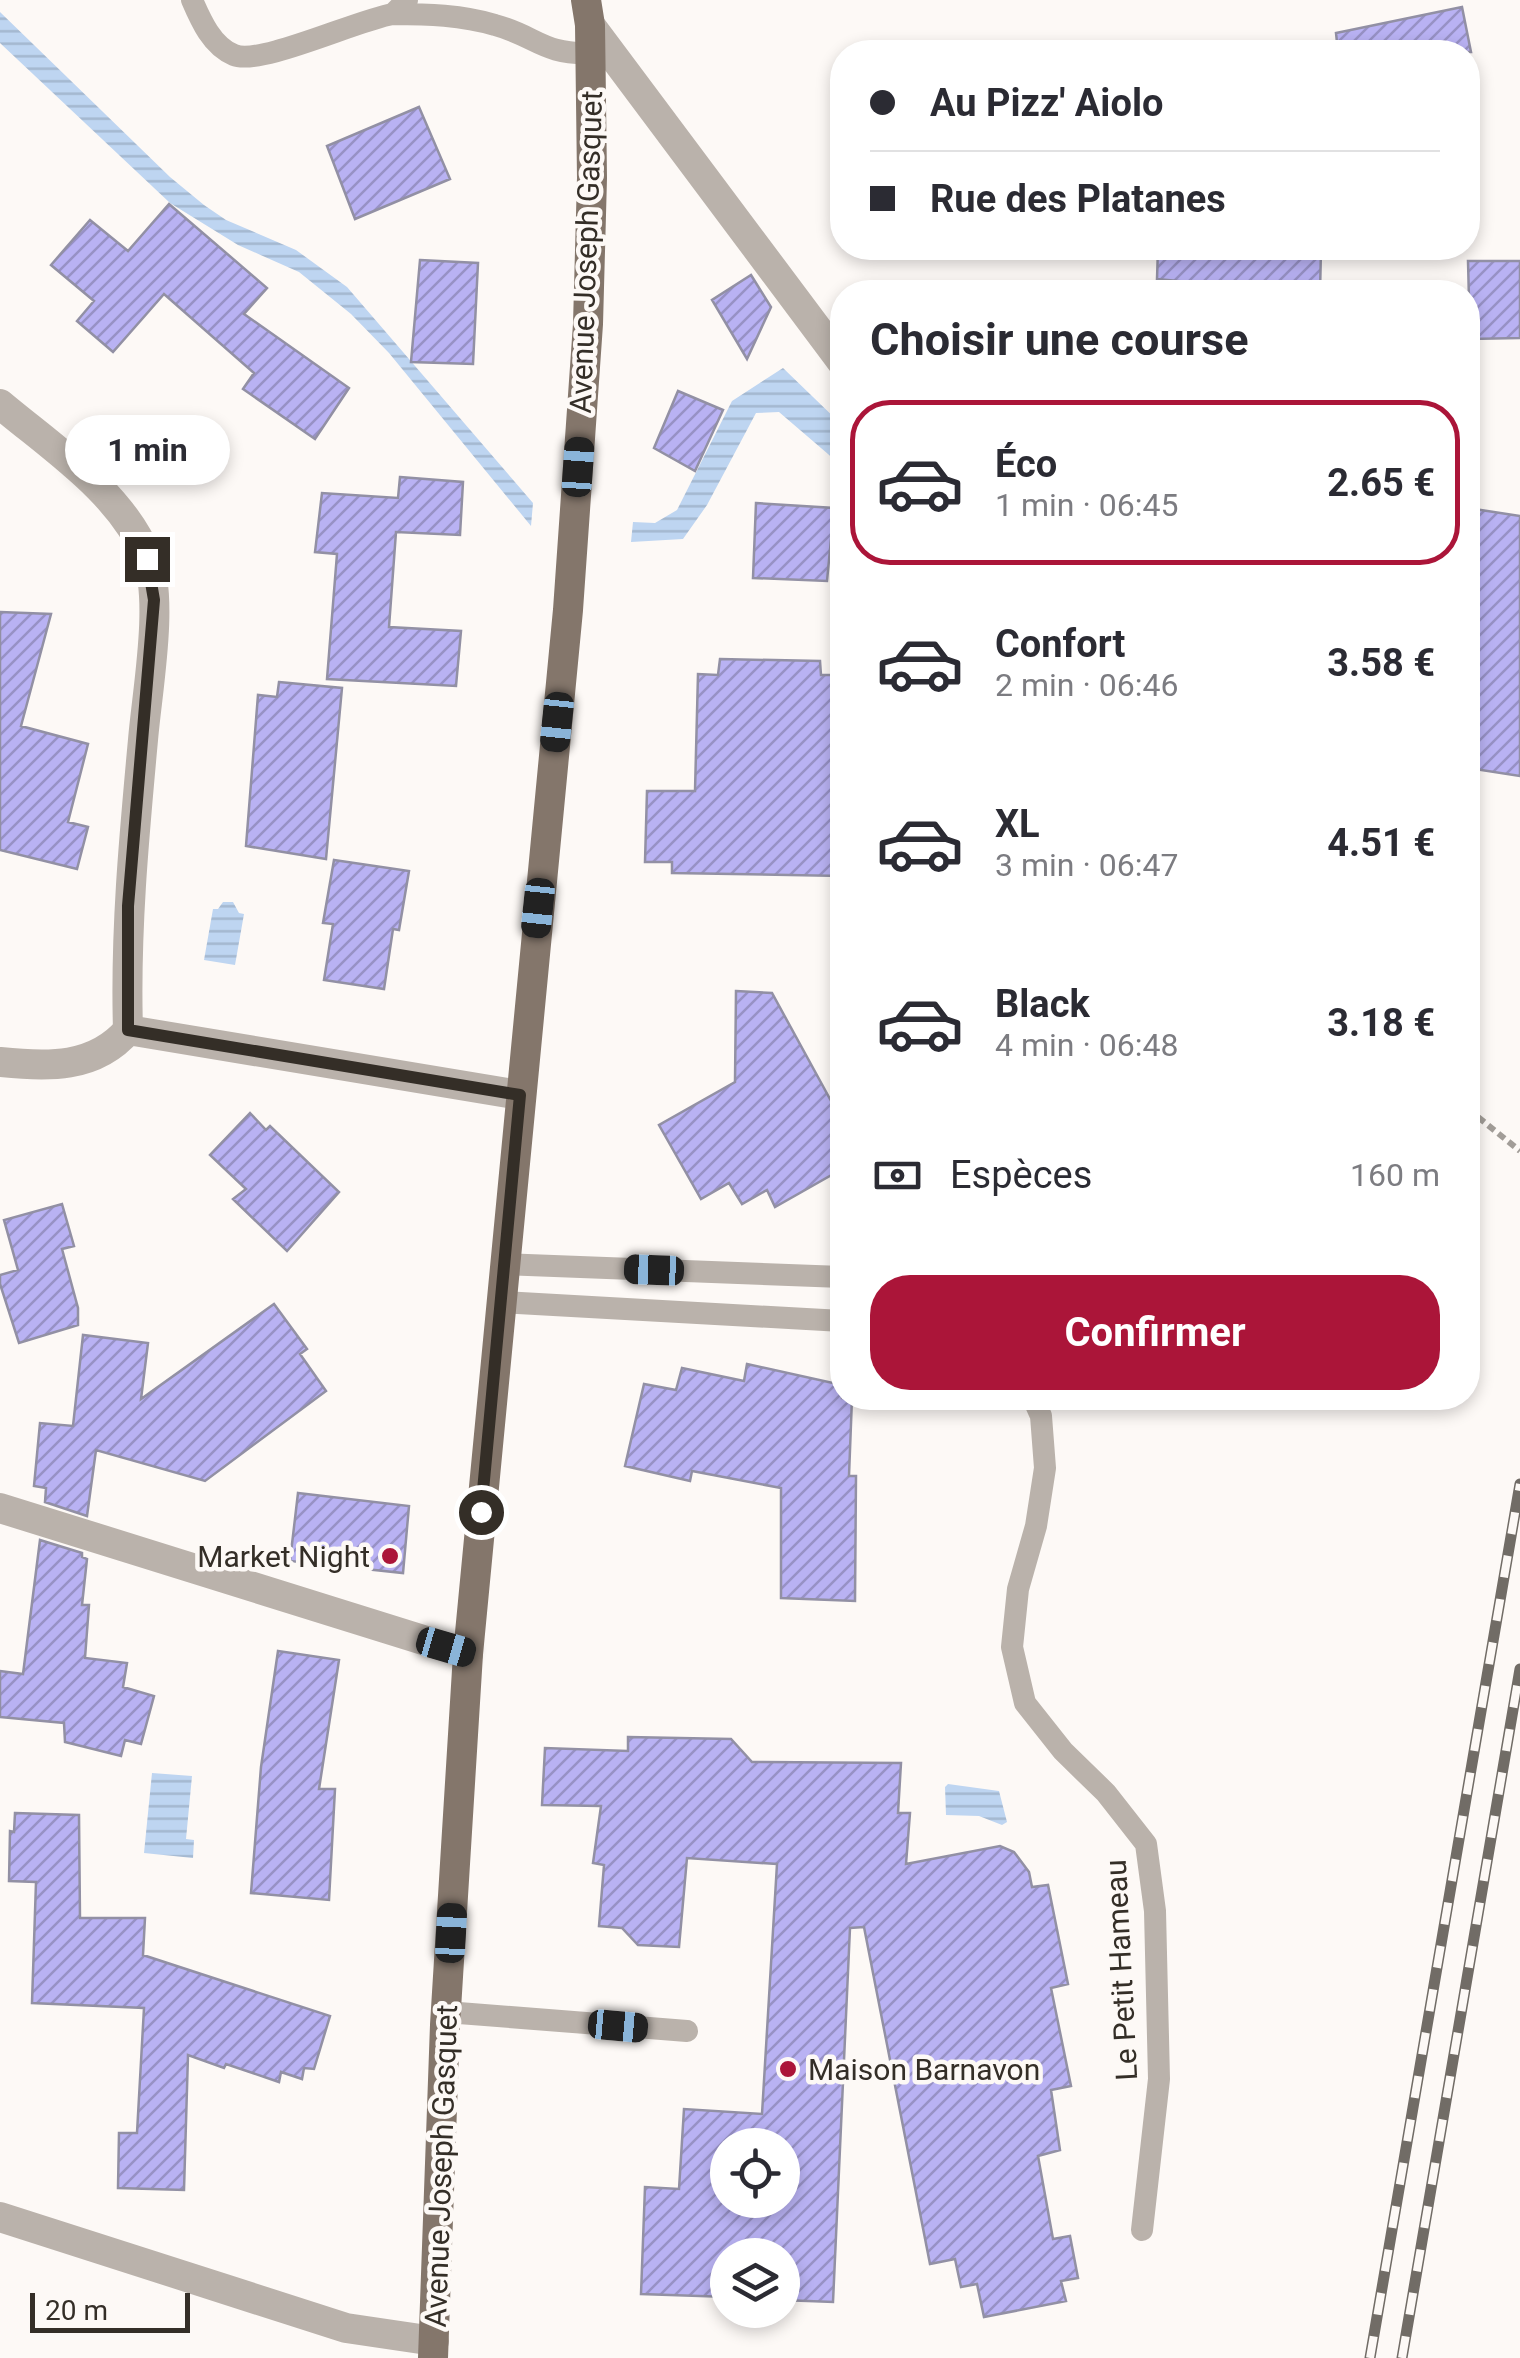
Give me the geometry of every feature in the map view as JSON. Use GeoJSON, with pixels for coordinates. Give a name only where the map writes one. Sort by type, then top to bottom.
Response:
{"type":"FeatureCollection","features":[{"type":"Feature","properties":{"kind":"main road","name":"Avenue Joseph Gasquet"},"geometry":{"type":"LineString","coordinates":[[434,2349],[446,2012],[468,1654],[568,610],[585,362],[592,178],[589,26]]}},
{"type":"Feature","properties":{"kind":"street"},"geometry":{"type":"LineString","coordinates":[[589,26],[830,346]]}},
{"type":"Feature","properties":{"kind":"street"},"geometry":{"type":"LineString","coordinates":[[0,404],[95,486],[120,514],[147,559],[152,577],[152,638],[128,906],[128,1030],[106,1051],[67,1064],[0,1062]]}},
{"type":"Feature","properties":{"kind":"street"},"geometry":{"type":"LineString","coordinates":[[128,1030],[520,1095]]}},
{"type":"Feature","properties":{"kind":"street"},"geometry":{"type":"LineString","coordinates":[[0,1508],[468,1654]]}},
{"type":"Feature","properties":{"kind":"street"},"geometry":{"type":"LineString","coordinates":[[0,2217],[346,2328],[434,2349]]}},
{"type":"Feature","properties":{"kind":"lane"},"geometry":{"type":"LineString","coordinates":[[192,0],[206,30],[220,46],[236,56],[255,58],[391,8],[473,20],[515,32],[551,51],[589,26]]}},
{"type":"Feature","properties":{"kind":"lane"},"geometry":{"type":"LineString","coordinates":[[504,1264],[830,1277]]}},
{"type":"Feature","properties":{"kind":"lane"},"geometry":{"type":"LineString","coordinates":[[501,1302],[830,1319]]}},
{"type":"Feature","properties":{"kind":"lane","name":"Le Petit Hameau"},"geometry":{"type":"LineString","coordinates":[[1038,1410],[1045,1468],[1036,1526],[1018,1589],[1012,1647],[1025,1703],[1146,1844],[1155,1911],[1159,2078],[1142,2230]]}},
{"type":"Feature","properties":{"kind":"lane"},"geometry":{"type":"LineString","coordinates":[[446,2012],[687,2031]]}},
{"type":"Feature","properties":{"kind":"path"},"geometry":{"type":"LineString","coordinates":[[1480,1119],[1520,1151]]}},
{"type":"Feature","properties":{"kind":"water"},"geometry":{"type":"Polygon","coordinates":[[[0,12],[170,177],[204,205],[226,220],[296,250],[347,287],[533,503],[531,526],[389,353],[351,314],[299,272],[238,245],[170,203],[0,43],[0,12]]]}},
{"type":"Feature","properties":{"kind":"water"},"geometry":{"type":"Polygon","coordinates":[[[783,368],[830,413],[830,456],[779,412],[756,413],[707,505],[683,539],[631,542],[633,522],[655,523],[677,510],[732,401],[783,368]]]}},
{"type":"Feature","properties":{"kind":"water"},"geometry":{"type":"Polygon","coordinates":[[[223,902],[233,902],[239,913],[244,914],[235,965],[204,960],[213,909],[223,902]]]}},
{"type":"Feature","properties":{"kind":"water"},"geometry":{"type":"Polygon","coordinates":[[[152,1773],[192,1776],[186,1839],[194,1840],[193,1858],[144,1853],[152,1773]]]}},
{"type":"Feature","properties":{"kind":"water"},"geometry":{"type":"Polygon","coordinates":[[[948,1784],[999,1791],[1007,1822],[1002,1825],[979,1816],[946,1815],[948,1784]]]}},
{"type":"Feature","properties":{"kind":"building"},"geometry":{"type":"Polygon","coordinates":[[[1462,7],[1469,40],[1337,40],[1336,33],[1462,7]]]}},
{"type":"Feature","properties":{"kind":"building"},"geometry":{"type":"Polygon","coordinates":[[[419,107],[450,179],[355,219],[327,146],[419,107]]]}},
{"type":"Feature","properties":{"kind":"building"},"geometry":{"type":"Polygon","coordinates":[[[169,204],[267,288],[244,314],[349,388],[315,439],[243,389],[254,373],[164,294],[113,352],[77,321],[94,301],[51,265],[90,220],[128,251],[169,204]]]}},
{"type":"Feature","properties":{"kind":"building"},"geometry":{"type":"Polygon","coordinates":[[[420,260],[478,263],[473,364],[411,362],[420,260]]]}},
{"type":"Feature","properties":{"kind":"building"},"geometry":{"type":"Polygon","coordinates":[[[1158,260],[1321,260],[1320,280],[1157,279],[1158,260]]]}},
{"type":"Feature","properties":{"kind":"building"},"geometry":{"type":"Polygon","coordinates":[[[1468,261],[1520,261],[1520,338],[1480,339],[1480,280],[1468,280],[1468,261]]]}},
{"type":"Feature","properties":{"kind":"building"},"geometry":{"type":"Polygon","coordinates":[[[751,275],[771,307],[747,359],[712,300],[751,275]]]}},
{"type":"Feature","properties":{"kind":"building"},"geometry":{"type":"Polygon","coordinates":[[[678,391],[723,410],[695,471],[654,448],[678,391]]]}},
{"type":"Feature","properties":{"kind":"building"},"geometry":{"type":"Polygon","coordinates":[[[400,477],[463,482],[460,535],[396,532],[389,627],[461,631],[456,686],[327,679],[337,554],[315,552],[322,493],[398,498],[400,477]]]}},
{"type":"Feature","properties":{"kind":"building"},"geometry":{"type":"Polygon","coordinates":[[[756,503],[830,508],[827,581],[753,578],[756,503]]]}},
{"type":"Feature","properties":{"kind":"building"},"geometry":{"type":"Polygon","coordinates":[[[1480,510],[1520,516],[1520,776],[1480,770],[1480,510]]]}},
{"type":"Feature","properties":{"kind":"building"},"geometry":{"type":"Polygon","coordinates":[[[0,612],[51,614],[21,726],[88,744],[68,822],[88,827],[77,869],[0,850],[0,612]]]}},
{"type":"Feature","properties":{"kind":"building"},"geometry":{"type":"Polygon","coordinates":[[[720,659],[820,661],[821,675],[830,675],[830,876],[672,873],[672,862],[645,862],[647,791],[695,791],[698,674],[718,675],[720,659]]]}},
{"type":"Feature","properties":{"kind":"building"},"geometry":{"type":"Polygon","coordinates":[[[279,682],[342,688],[326,859],[246,846],[258,695],[277,697],[279,682]]]}},
{"type":"Feature","properties":{"kind":"building"},"geometry":{"type":"Polygon","coordinates":[[[334,860],[409,871],[399,930],[393,929],[384,989],[324,980],[333,924],[323,923],[334,860]]]}},
{"type":"Feature","properties":{"kind":"building"},"geometry":{"type":"Polygon","coordinates":[[[736,991],[772,993],[830,1099],[830,1176],[775,1207],[767,1190],[742,1204],[729,1183],[701,1199],[659,1125],[735,1082],[736,991]]]}},
{"type":"Feature","properties":{"kind":"building"},"geometry":{"type":"Polygon","coordinates":[[[250,1113],[266,1130],[270,1126],[339,1192],[287,1251],[233,1199],[246,1189],[210,1155],[250,1113]]]}},
{"type":"Feature","properties":{"kind":"building"},"geometry":{"type":"Polygon","coordinates":[[[62,1204],[74,1246],[62,1249],[78,1308],[78,1325],[19,1343],[0,1284],[0,1275],[18,1270],[4,1220],[62,1204]]]}},
{"type":"Feature","properties":{"kind":"building"},"geometry":{"type":"Polygon","coordinates":[[[274,1304],[307,1349],[300,1354],[326,1391],[205,1481],[96,1450],[87,1516],[45,1502],[46,1488],[34,1486],[40,1423],[73,1426],[83,1335],[148,1343],[141,1399],[274,1304]]]}},
{"type":"Feature","properties":{"kind":"building"},"geometry":{"type":"Polygon","coordinates":[[[747,1364],[830,1382],[830,1410],[852,1410],[849,1476],[856,1476],[855,1601],[781,1598],[781,1488],[692,1471],[690,1481],[625,1466],[644,1384],[676,1390],[682,1368],[744,1381],[747,1364]]]}},
{"type":"Feature","properties":{"kind":"building"},"geometry":{"type":"Polygon","coordinates":[[[298,1493],[409,1506],[403,1573],[290,1561],[298,1493]]]}},
{"type":"Feature","properties":{"kind":"building"},"geometry":{"type":"Polygon","coordinates":[[[40,1540],[82,1553],[87,1559],[82,1605],[89,1605],[85,1658],[127,1663],[123,1687],[154,1696],[141,1744],[125,1740],[121,1756],[65,1742],[64,1723],[0,1717],[0,1671],[23,1674],[40,1540]]]}},
{"type":"Feature","properties":{"kind":"building"},"geometry":{"type":"Polygon","coordinates":[[[278,1651],[339,1660],[319,1789],[335,1789],[329,1900],[251,1893],[261,1767],[278,1651]]]}},
{"type":"Feature","properties":{"kind":"building"},"geometry":{"type":"Polygon","coordinates":[[[628,1737],[731,1739],[752,1762],[901,1763],[898,1813],[910,1813],[906,1864],[1000,1846],[1014,1852],[1029,1872],[1032,1887],[1048,1885],[1068,1984],[1051,1988],[1071,2086],[1051,2090],[1060,2150],[1038,2156],[1053,2239],[1070,2236],[1078,2278],[1061,2281],[1066,2301],[984,2317],[977,2284],[961,2287],[955,2259],[930,2264],[864,1927],[850,1928],[833,2302],[800,2301],[800,2238],[710,2238],[710,2296],[641,2294],[645,2187],[679,2189],[684,2109],[762,2114],[777,1864],[687,1858],[679,1947],[638,1945],[622,1928],[599,1926],[604,1865],[593,1863],[601,1806],[542,1805],[545,1748],[628,1751],[628,1737]]]}},
{"type":"Feature","properties":{"kind":"building"},"geometry":{"type":"Polygon","coordinates":[[[15,1813],[79,1815],[80,1918],[145,1918],[143,1955],[330,2016],[314,2069],[304,2068],[302,2079],[281,2072],[279,2082],[188,2055],[184,2190],[118,2188],[119,2133],[137,2133],[144,2008],[32,2003],[36,1882],[9,1881],[10,1831],[14,1832],[15,1813]]]}},
{"type":"Feature","properties":{"kind":"railway"},"geometry":{"type":"LineString","coordinates":[[1370,2358],[1520,1484]]}},
{"type":"Feature","properties":{"kind":"railway"},"geometry":{"type":"LineString","coordinates":[[1402,2358],[1520,1669]]}},
{"type":"Feature","properties":{"kind":"place","name":"Market Night"},"geometry":{"type":"Point","coordinates":[390,1556]}},
{"type":"Feature","properties":{"kind":"place","name":"Maison Barnavon"},"geometry":{"type":"Point","coordinates":[788,2069]}},
{"type":"Feature","properties":{"kind":"route"},"geometry":{"type":"LineString","coordinates":[[147,559],[154,600],[128,906],[128,1030],[520,1095],[481,1512]]}}]}
